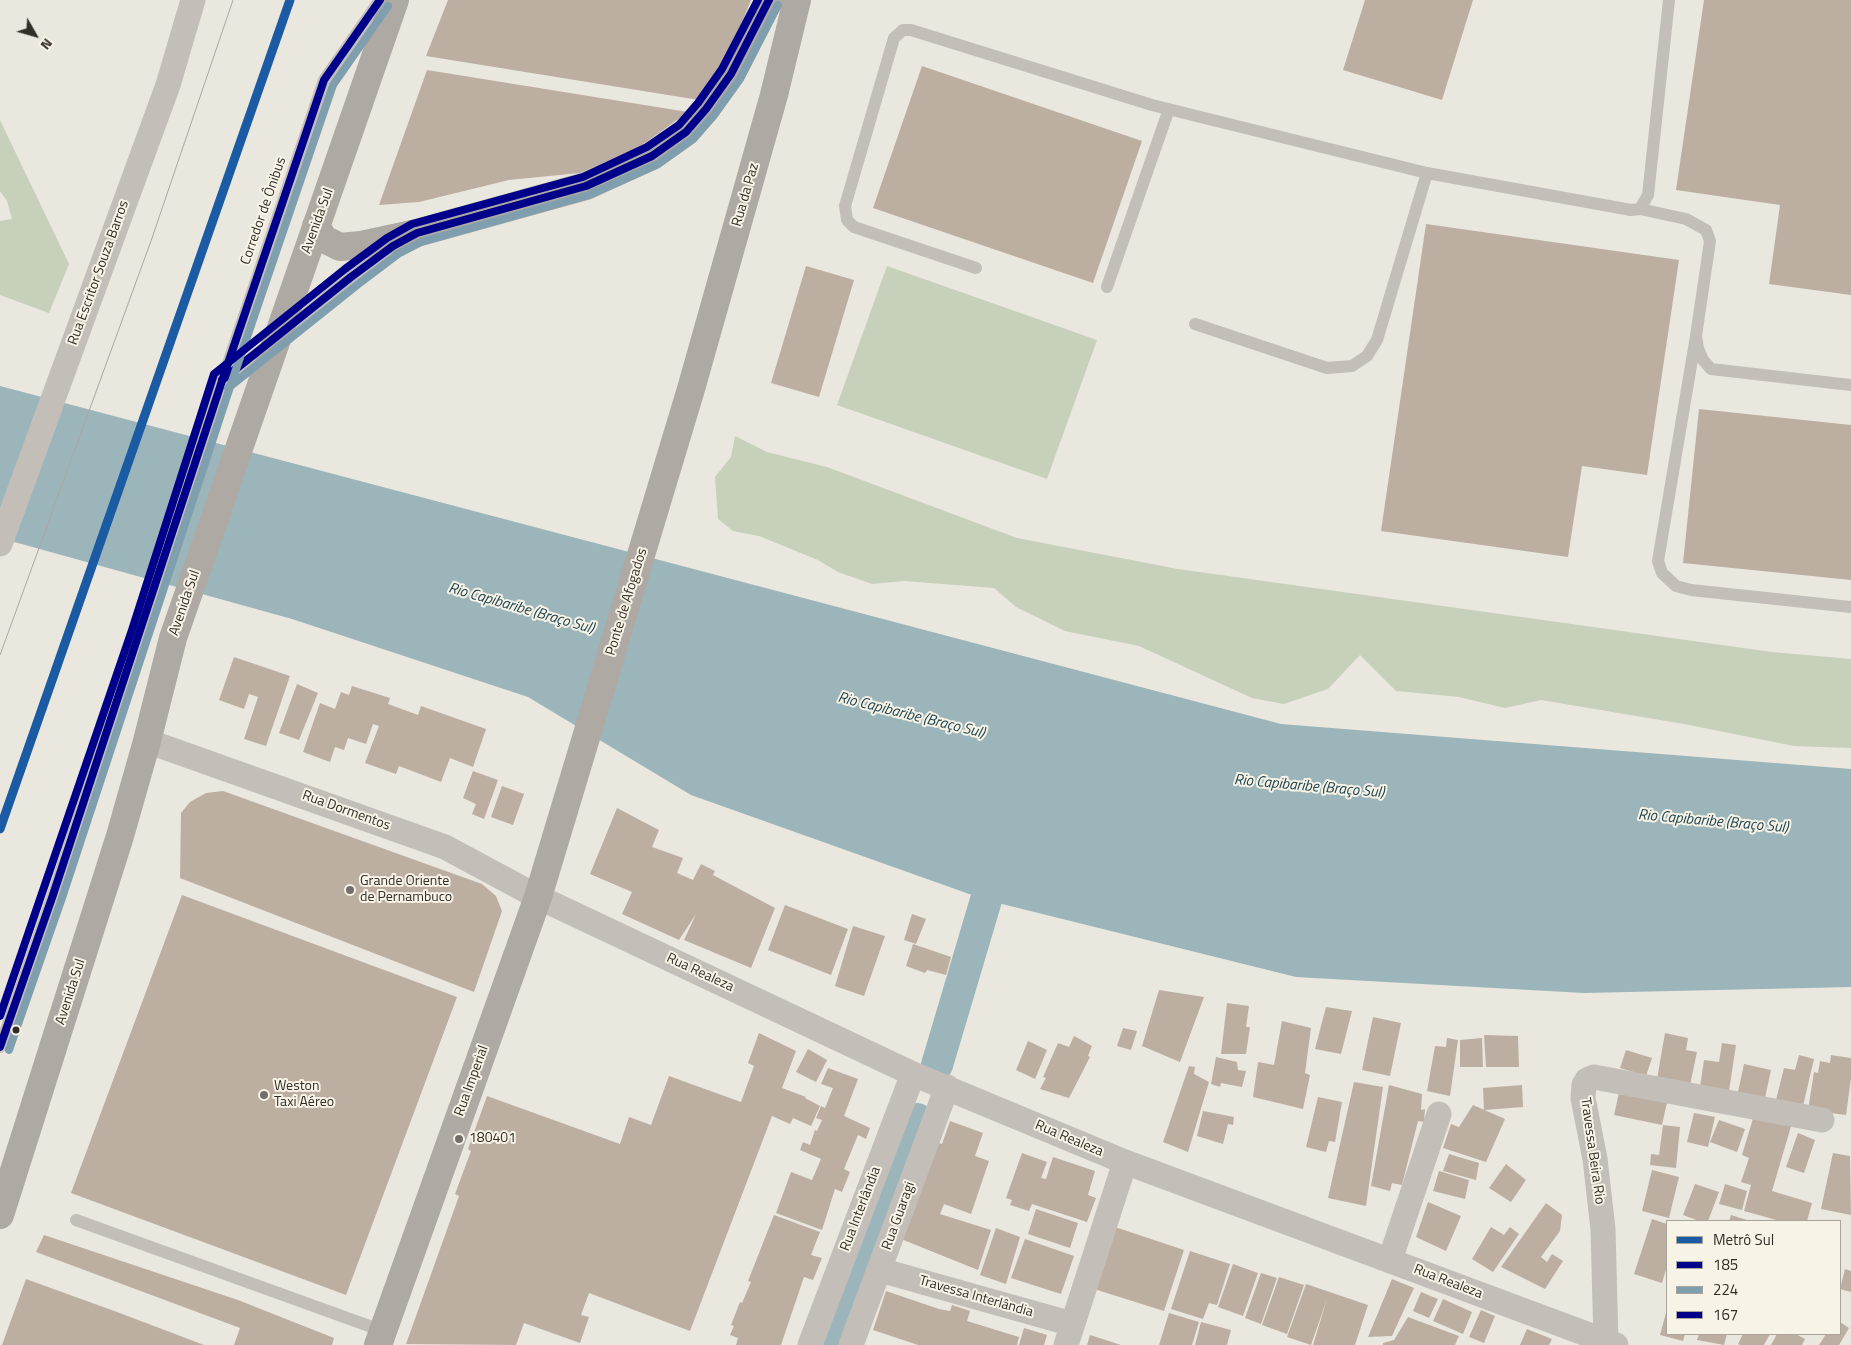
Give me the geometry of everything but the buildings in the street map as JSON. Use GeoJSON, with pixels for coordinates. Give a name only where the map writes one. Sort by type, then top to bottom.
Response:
{"type":"FeatureCollection","features":[{"type":"Feature","properties":{"kind":"highway","name":"Avenida Sul"},"geometry":{"type":"LineString","coordinates":[[0,1214],[120,836],[147,741],[173,638],[275,340],[395,0]]}},
{"type":"Feature","properties":{"kind":"highway"},"geometry":{"type":"LineString","coordinates":[[316,226],[324,239],[340,247],[361,246],[417,233],[586,186],[652,156],[686,132],[706,108],[731,74],[769,0]]}},
{"type":"Feature","properties":{"kind":"highway","name":"Rua da Paz"},"geometry":{"type":"LineString","coordinates":[[691,389],[774,96],[797,0]]}},
{"type":"Feature","properties":{"kind":"highway","name":"Ponte de Afogados"},"geometry":{"type":"LineString","coordinates":[[562,816],[691,389]]}},
{"type":"Feature","properties":{"kind":"highway","name":"Rua Imperial"},"geometry":{"type":"LineString","coordinates":[[380,1338],[538,897],[562,816]]}},
{"type":"Feature","properties":{"kind":"street","name":"Rua Escritor Souza Barros"},"geometry":{"type":"LineString","coordinates":[[0,544],[168,85],[193,0]]}},
{"type":"Feature","properties":{"kind":"street","name":"Rua Dormentos"},"geometry":{"type":"LineString","coordinates":[[147,741],[445,847],[538,897]]}},
{"type":"Feature","properties":{"kind":"street","name":"Rua Realeza"},"geometry":{"type":"LineString","coordinates":[[538,897],[913,1074],[1125,1162],[1390,1260],[1599,1342]]}},
{"type":"Feature","properties":{"kind":"street","name":"Rua Interlândia"},"geometry":{"type":"LineString","coordinates":[[810,1345],[913,1074]]}},
{"type":"Feature","properties":{"kind":"street","name":"Travessa Beira Rio"},"geometry":{"type":"LineString","coordinates":[[1599,1342],[1603,1229],[1595,1159],[1583,1098],[1584,1085],[1587,1080],[1594,1077],[1822,1120]]}},
{"type":"Feature","properties":{"kind":"street","name":"Rua Guaragi"},"geometry":{"type":"LineString","coordinates":[[852,1345],[946,1087]]}},
{"type":"Feature","properties":{"kind":"street"},"geometry":{"type":"LineString","coordinates":[[1390,1260],[1439,1114]]}},
{"type":"Feature","properties":{"kind":"street"},"geometry":{"type":"LineString","coordinates":[[1069,1334],[1125,1162]]}},
{"type":"Feature","properties":{"kind":"street","name":"Travessa Interlândia"},"geometry":{"type":"LineString","coordinates":[[880,1270],[1069,1334]]}},
{"type":"Feature","properties":{"kind":"lane","name":"Corredor de Ônibus"},"geometry":{"type":"LineString","coordinates":[[0,1047],[141,633],[221,382],[324,80],[380,0]]}},
{"type":"Feature","properties":{"kind":"lane"},"geometry":{"type":"LineString","coordinates":[[1640,209],[1648,195],[1669,0]]}},
{"type":"Feature","properties":{"kind":"lane"},"geometry":{"type":"LineString","coordinates":[[976,268],[854,227],[848,220],[845,206],[894,38],[904,30],[911,30],[1169,109],[1427,173],[1619,208],[1640,209],[1686,219],[1706,230],[1710,241],[1658,561],[1662,573],[1676,586],[1691,590],[1851,607]]}},
{"type":"Feature","properties":{"kind":"lane"},"geometry":{"type":"LineString","coordinates":[[1107,287],[1169,109]]}},
{"type":"Feature","properties":{"kind":"lane"},"geometry":{"type":"LineString","coordinates":[[1195,324],[1327,368],[1352,366],[1367,356],[1377,340],[1427,173]]}},
{"type":"Feature","properties":{"kind":"lane"},"geometry":{"type":"LineString","coordinates":[[221,382],[275,340],[350,277],[393,246],[417,233]]}},
{"type":"Feature","properties":{"kind":"lane"},"geometry":{"type":"LineString","coordinates":[[1696,336],[1703,360],[1711,368],[1851,385]]}},
{"type":"Feature","properties":{"kind":"lane"},"geometry":{"type":"LineString","coordinates":[[76,1220],[380,1338]]}},
{"type":"Feature","properties":{"kind":"green space"},"geometry":{"type":"Polygon","coordinates":[[[0,120],[69,264],[49,313],[0,295],[0,221],[12,219],[7,201],[0,191],[0,120]]]}},
{"type":"Feature","properties":{"kind":"green space"},"geometry":{"type":"Polygon","coordinates":[[[887,266],[1097,340],[1047,479],[837,405],[887,266]]]}},
{"type":"Feature","properties":{"kind":"green space"},"geometry":{"type":"Polygon","coordinates":[[[735,436],[767,452],[827,467],[1017,538],[1178,569],[1772,652],[1851,659],[1851,748],[1794,746],[1684,724],[1541,700],[1505,708],[1459,697],[1396,691],[1360,655],[1328,689],[1284,704],[1252,698],[1139,646],[1065,631],[1016,607],[994,588],[904,581],[872,584],[838,572],[818,560],[759,536],[733,531],[718,519],[715,477],[731,457],[735,436]]]}},
{"type":"Feature","properties":{"kind":"water","name":"Rio Capibaribe (Braço Sul)"},"geometry":{"type":"Polygon","coordinates":[[[0,386],[1281,724],[1851,769],[1851,987],[1584,993],[1296,977],[986,900],[691,795],[528,697],[292,619],[0,538],[0,386]]]}},
{"type":"Feature","properties":{"kind":"waterway"},"geometry":{"type":"LineString","coordinates":[[937,1065],[986,900]]}},
{"type":"Feature","properties":{"kind":"waterway"},"geometry":{"type":"LineString","coordinates":[[834,1345],[917,1119]]}},
{"type":"Feature","properties":{"kind":"tram line"},"geometry":{"type":"LineString","coordinates":[[0,655],[151,241],[233,0]]}},
{"type":"Feature","properties":{"kind":"metro line","name":"Sul"},"geometry":{"type":"LineString","coordinates":[[0,829],[290,0]]}},
{"type":"Feature","properties":{"kind":"transit line","name":"185"},"geometry":{"type":"LineString","coordinates":[[0,1047],[53,895],[221,384],[324,80],[380,0]]}},
{"type":"Feature","properties":{"kind":"transit line","name":"167"},"geometry":{"type":"LineString","coordinates":[[0,1016],[132,630],[214,374],[345,269],[387,238],[412,224],[583,177],[647,147],[679,125],[698,103],[722,69],[758,0]]}},
{"type":"Feature","properties":{"kind":"transit line","name":"185"},"geometry":{"type":"LineString","coordinates":[[222,380],[351,277],[393,246],[417,233],[586,186],[652,156],[686,132],[706,109],[731,74],[769,0]]}},
{"type":"Feature","properties":{"kind":"transit line","name":"224"},"geometry":{"type":"LineString","coordinates":[[228,388],[357,285],[398,254],[421,242],[589,195],[658,164],[693,139],[714,115],[740,79],[778,5]]}},
{"type":"Feature","properties":{"kind":"transit line","name":"224"},"geometry":{"type":"LineString","coordinates":[[9,1050],[62,898],[230,387],[333,85],[388,6]]}},
{"type":"Feature","properties":{"kind":"place","name":"Grande Oriente de Pernambuco"},"geometry":{"type":"Point","coordinates":[350,890]}},
{"type":"Feature","properties":{"kind":"place","name":"Weston Taxi Aéreo"},"geometry":{"type":"Point","coordinates":[264,1095]}},
{"type":"Feature","properties":{"kind":"place","name":"180401"},"geometry":{"type":"Point","coordinates":[459,1139]}}]}
